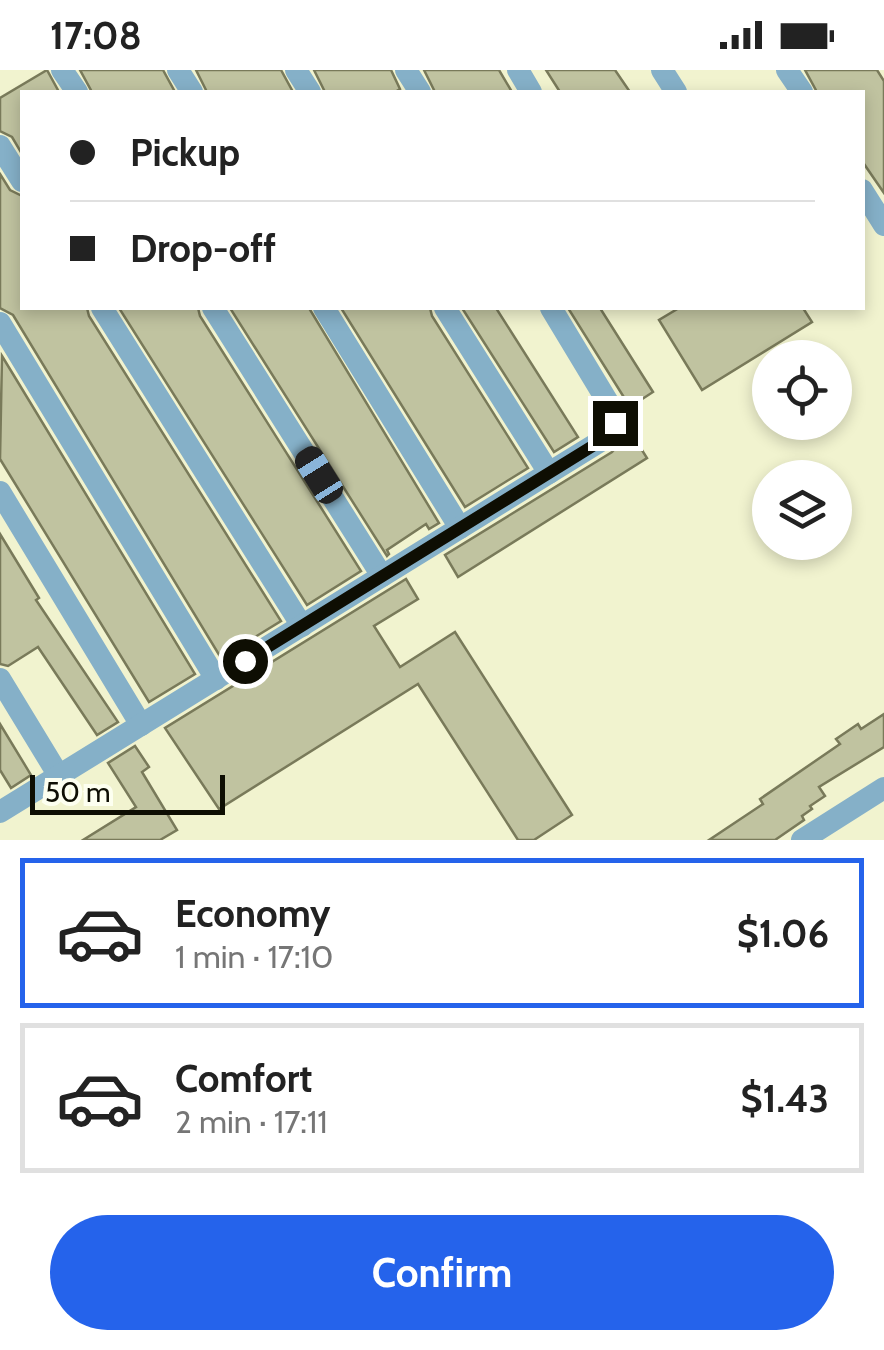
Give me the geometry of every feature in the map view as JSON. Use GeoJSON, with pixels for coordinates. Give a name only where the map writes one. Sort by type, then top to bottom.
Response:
{"type":"FeatureCollection","features":[{"type":"Feature","properties":{"kind":"street"},"geometry":{"type":"LineString","coordinates":[[0,146],[20,178]]}},
{"type":"Feature","properties":{"kind":"street"},"geometry":{"type":"LineString","coordinates":[[865,195],[884,225]]}},
{"type":"Feature","properties":{"kind":"street"},"geometry":{"type":"LineString","coordinates":[[103,310],[302,626]]}},
{"type":"Feature","properties":{"kind":"street"},"geometry":{"type":"LineString","coordinates":[[213,310],[382,576]]}},
{"type":"Feature","properties":{"kind":"street"},"geometry":{"type":"LineString","coordinates":[[325,310],[460,528]]}},
{"type":"Feature","properties":{"kind":"street"},"geometry":{"type":"LineString","coordinates":[[446,310],[549,473]]}},
{"type":"Feature","properties":{"kind":"street"},"geometry":{"type":"LineString","coordinates":[[0,812],[604,439],[615,423],[610,404],[552,310]]}},
{"type":"Feature","properties":{"kind":"street"},"geometry":{"type":"LineString","coordinates":[[0,323],[216,678]]}},
{"type":"Feature","properties":{"kind":"street"},"geometry":{"type":"LineString","coordinates":[[0,492],[141,725]]}},
{"type":"Feature","properties":{"kind":"street"},"geometry":{"type":"LineString","coordinates":[[0,679],[59,776]]}},
{"type":"Feature","properties":{"kind":"street"},"geometry":{"type":"LineString","coordinates":[[802,840],[884,788]]}},
{"type":"Feature","properties":{"kind":"building"},"geometry":{"type":"Polygon","coordinates":[[[47,70],[58,90],[20,90],[20,151],[12,137],[0,131],[0,98],[47,70]]]}},
{"type":"Feature","properties":{"kind":"building"},"geometry":{"type":"Polygon","coordinates":[[[80,70],[163,70],[174,90],[91,90],[80,70]]]}},
{"type":"Feature","properties":{"kind":"building"},"geometry":{"type":"Polygon","coordinates":[[[196,70],[281,70],[292,90],[206,90],[196,70]]]}},
{"type":"Feature","properties":{"kind":"building"},"geometry":{"type":"Polygon","coordinates":[[[314,70],[391,70],[400,89],[398,90],[324,90],[314,70]]]}},
{"type":"Feature","properties":{"kind":"building"},"geometry":{"type":"Polygon","coordinates":[[[424,70],[499,70],[511,90],[434,90],[424,70]]]}},
{"type":"Feature","properties":{"kind":"building"},"geometry":{"type":"Polygon","coordinates":[[[546,70],[615,70],[629,90],[559,90],[546,70]]]}},
{"type":"Feature","properties":{"kind":"building"},"geometry":{"type":"Polygon","coordinates":[[[805,70],[877,70],[884,81],[884,193],[865,165],[865,90],[816,90],[805,70]]]}},
{"type":"Feature","properties":{"kind":"building"},"geometry":{"type":"Polygon","coordinates":[[[0,174],[10,190],[20,195],[20,310],[88,310],[281,621],[221,658],[13,315],[0,308],[0,174]]]}},
{"type":"Feature","properties":{"kind":"building"},"geometry":{"type":"Polygon","coordinates":[[[120,310],[198,310],[361,571],[307,605],[120,310]]]}},
{"type":"Feature","properties":{"kind":"building"},"geometry":{"type":"Polygon","coordinates":[[[231,310],[310,310],[439,523],[429,529],[426,524],[387,550],[387,556],[231,310]]]}},
{"type":"Feature","properties":{"kind":"building"},"geometry":{"type":"Polygon","coordinates":[[[342,310],[430,310],[528,468],[465,507],[342,310]]]}},
{"type":"Feature","properties":{"kind":"building"},"geometry":{"type":"Polygon","coordinates":[[[463,310],[497,310],[578,437],[554,452],[463,310]]]}},
{"type":"Feature","properties":{"kind":"building"},"geometry":{"type":"Polygon","coordinates":[[[569,310],[601,310],[653,392],[630,407],[569,310]]]}},
{"type":"Feature","properties":{"kind":"building"},"geometry":{"type":"Polygon","coordinates":[[[676,310],[804,310],[812,322],[783,340],[752,340],[752,359],[702,390],[659,320],[676,310]]]}},
{"type":"Feature","properties":{"kind":"building"},"geometry":{"type":"Polygon","coordinates":[[[2,356],[195,674],[149,702],[0,459],[2,356]]]}},
{"type":"Feature","properties":{"kind":"building"},"geometry":{"type":"Polygon","coordinates":[[[630,431],[647,458],[458,577],[445,555],[612,452],[630,431]]]}},
{"type":"Feature","properties":{"kind":"building"},"geometry":{"type":"Polygon","coordinates":[[[0,534],[39,598],[36,600],[118,722],[97,735],[38,647],[8,666],[0,664],[0,534]]]}},
{"type":"Feature","properties":{"kind":"building"},"geometry":{"type":"Polygon","coordinates":[[[406,579],[418,599],[374,626],[400,667],[455,632],[572,815],[534,840],[518,840],[418,684],[219,809],[165,728],[406,579]]]}},
{"type":"Feature","properties":{"kind":"building"},"geometry":{"type":"Polygon","coordinates":[[[884,714],[884,747],[819,787],[825,796],[810,806],[812,809],[802,816],[804,820],[775,840],[709,840],[840,744],[836,739],[858,724],[861,729],[884,714]]]}},
{"type":"Feature","properties":{"kind":"building"},"geometry":{"type":"Polygon","coordinates":[[[0,724],[31,775],[11,788],[0,770],[0,724]]]}},
{"type":"Feature","properties":{"kind":"building"},"geometry":{"type":"Polygon","coordinates":[[[135,746],[149,767],[142,772],[177,830],[160,840],[83,840],[136,807],[108,763],[135,746]]]}},
{"type":"Feature","properties":{"kind":"route"},"geometry":{"type":"LineString","coordinates":[[245,661],[604,439],[615,423]]}}]}
